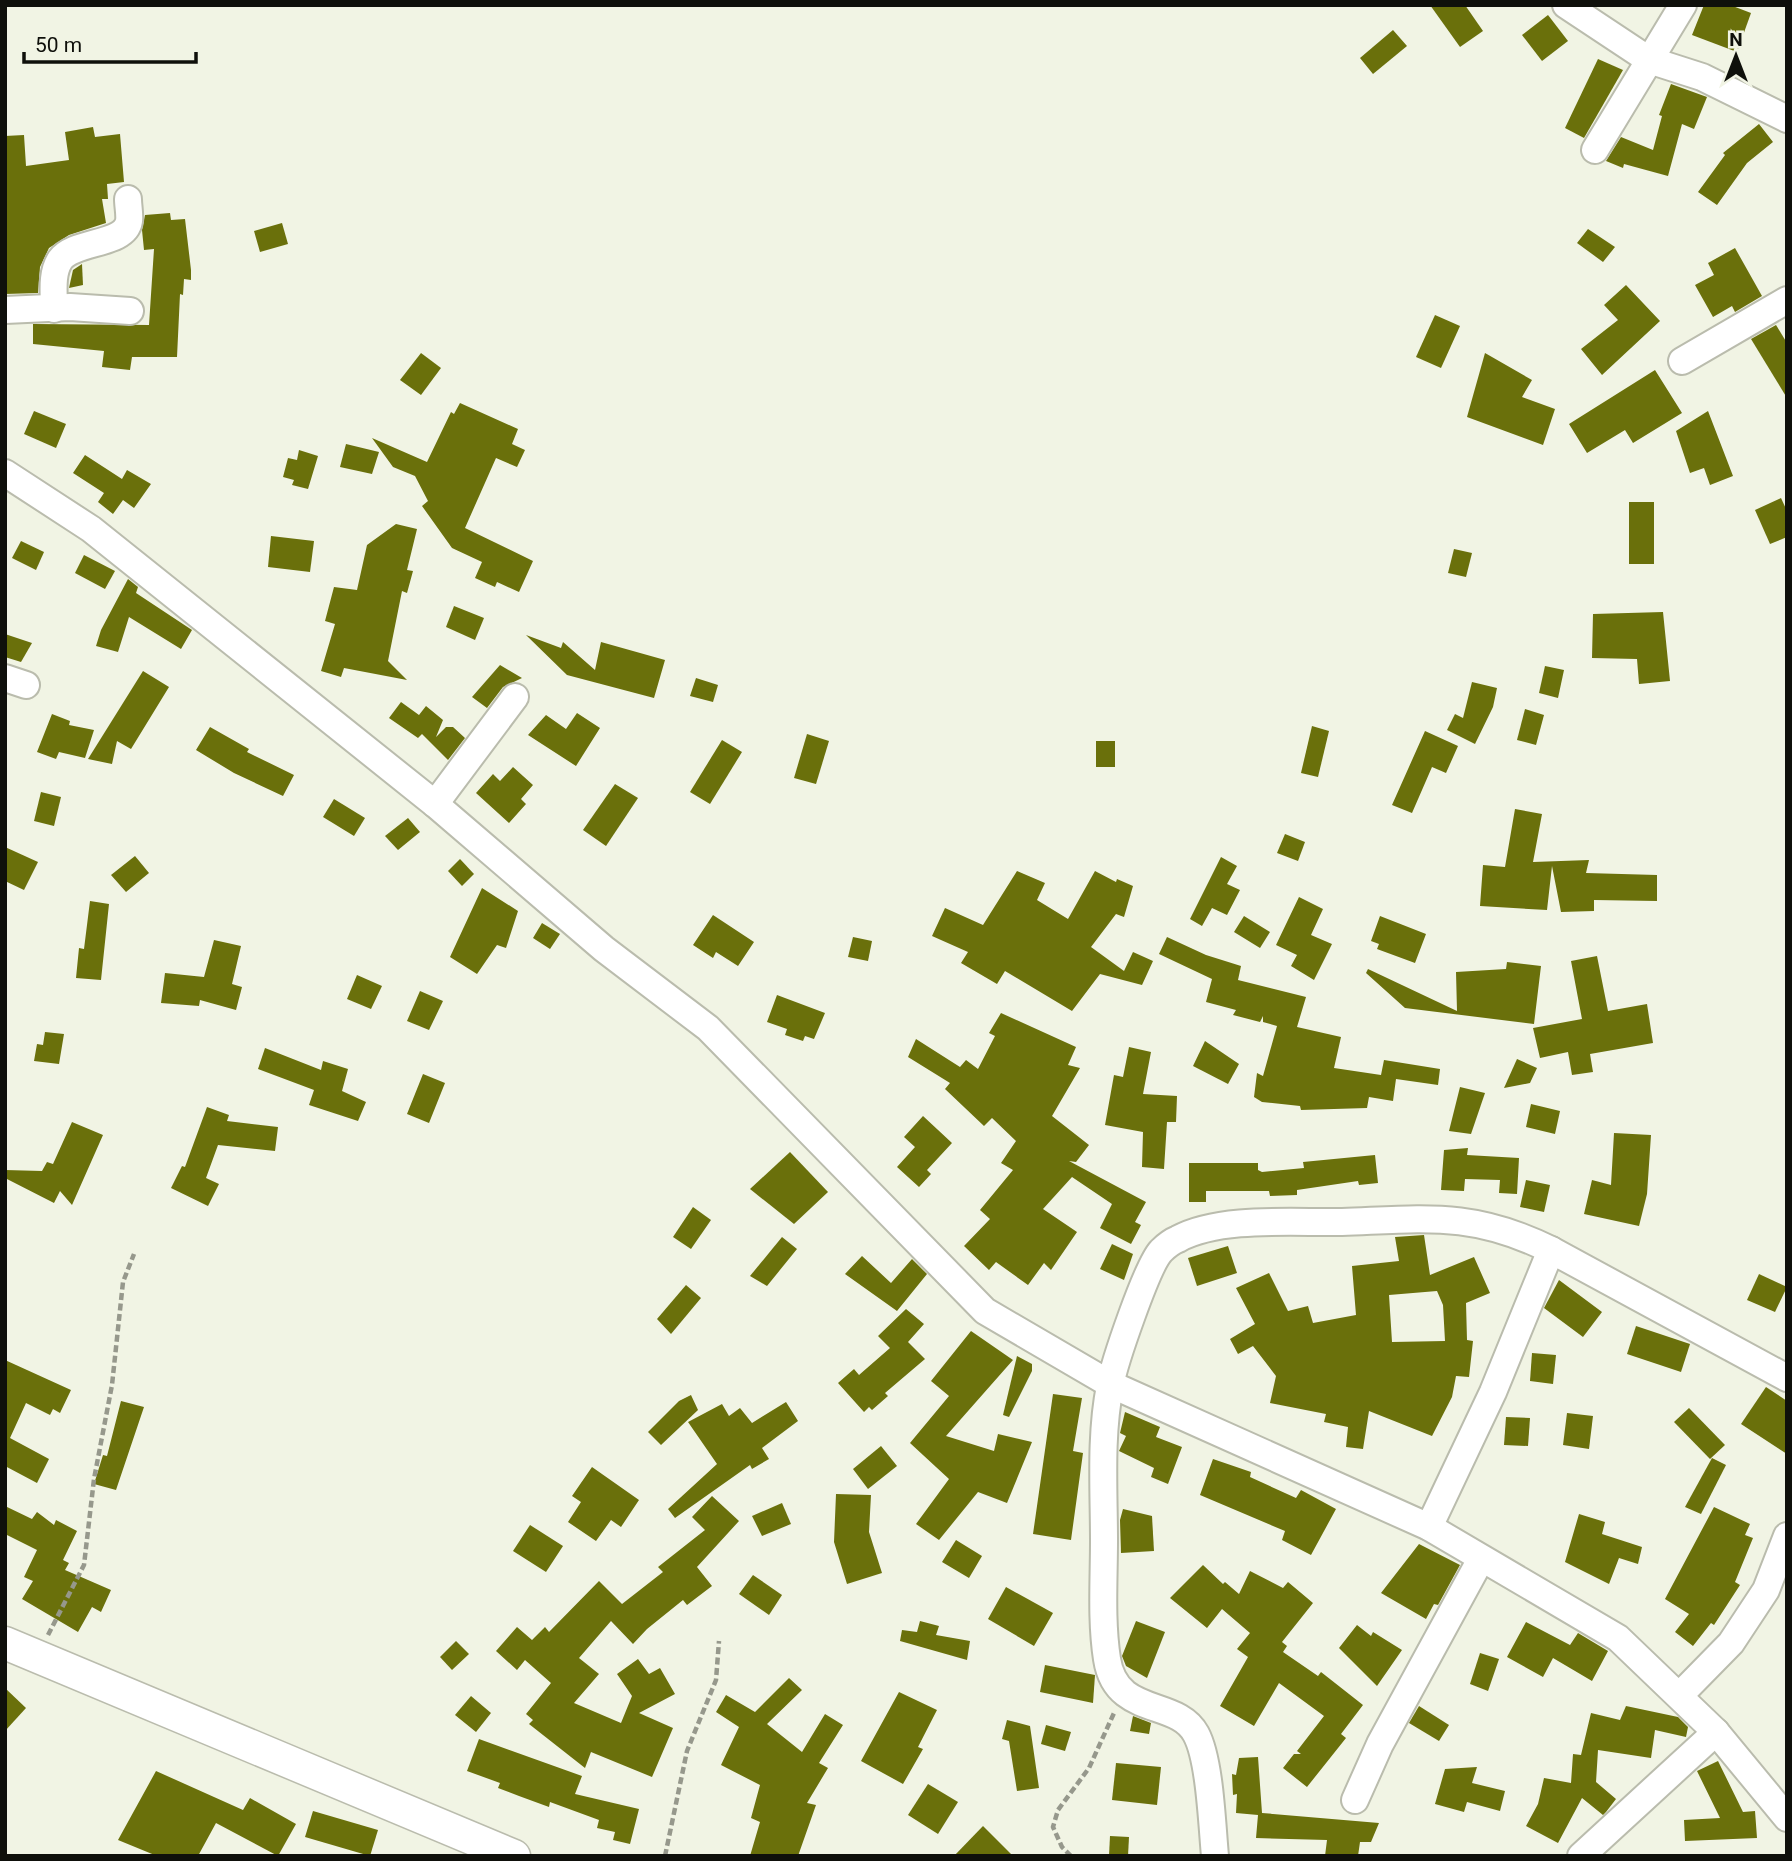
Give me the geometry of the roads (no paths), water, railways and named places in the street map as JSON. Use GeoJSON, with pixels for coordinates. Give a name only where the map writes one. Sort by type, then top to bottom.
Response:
{"type":"FeatureCollection","features":[{"type":"Feature","properties":{"kind":"street"},"geometry":{"type":"LineString","coordinates":[[1566,5],[1649,60],[1702,76],[1787,119]]}},
{"type":"Feature","properties":{"kind":"street"},"geometry":{"type":"LineString","coordinates":[[1595,150],[1683,5]]}},
{"type":"Feature","properties":{"kind":"street"},"geometry":{"type":"LineString","coordinates":[[54,309],[54,273],[61,258],[76,249],[122,234],[129,223],[128,199]]}},
{"type":"Feature","properties":{"kind":"street"},"geometry":{"type":"LineString","coordinates":[[1682,360],[1787,300]]}},
{"type":"Feature","properties":{"kind":"street"},"geometry":{"type":"LineString","coordinates":[[5,310],[130,311]]}},
{"type":"Feature","properties":{"kind":"street"},"geometry":{"type":"LineString","coordinates":[[5,473],[91,529],[435,804],[604,949],[708,1028],[985,1311],[1110,1384],[1429,1527],[1618,1638],[1716,1732],[1787,1818]]}},
{"type":"Feature","properties":{"kind":"street"},"geometry":{"type":"LineString","coordinates":[[435,804],[515,697]]}},
{"type":"Feature","properties":{"kind":"street"},"geometry":{"type":"LineString","coordinates":[[1215,1856],[1203,1760],[1196,1733],[1182,1721],[1123,1693],[1107,1661],[1104,1481],[1110,1384],[1147,1278],[1160,1252],[1179,1238],[1207,1229],[1247,1224],[1444,1218],[1482,1223],[1519,1234],[1551,1250],[1787,1378]]}},
{"type":"Feature","properties":{"kind":"street"},"geometry":{"type":"LineString","coordinates":[[1429,1527],[1493,1392],[1551,1250]]}},
{"type":"Feature","properties":{"kind":"street"},"geometry":{"type":"LineString","coordinates":[[1680,1695],[1731,1643],[1766,1590],[1787,1536]]}},
{"type":"Feature","properties":{"kind":"street"},"geometry":{"type":"LineString","coordinates":[[1355,1800],[1380,1744],[1481,1559]]}},
{"type":"Feature","properties":{"kind":"street"},"geometry":{"type":"LineString","coordinates":[[5,1643],[514,1856]]}},
{"type":"Feature","properties":{"kind":"street"},"geometry":{"type":"LineString","coordinates":[[1581,1856],[1716,1732]]}}]}
